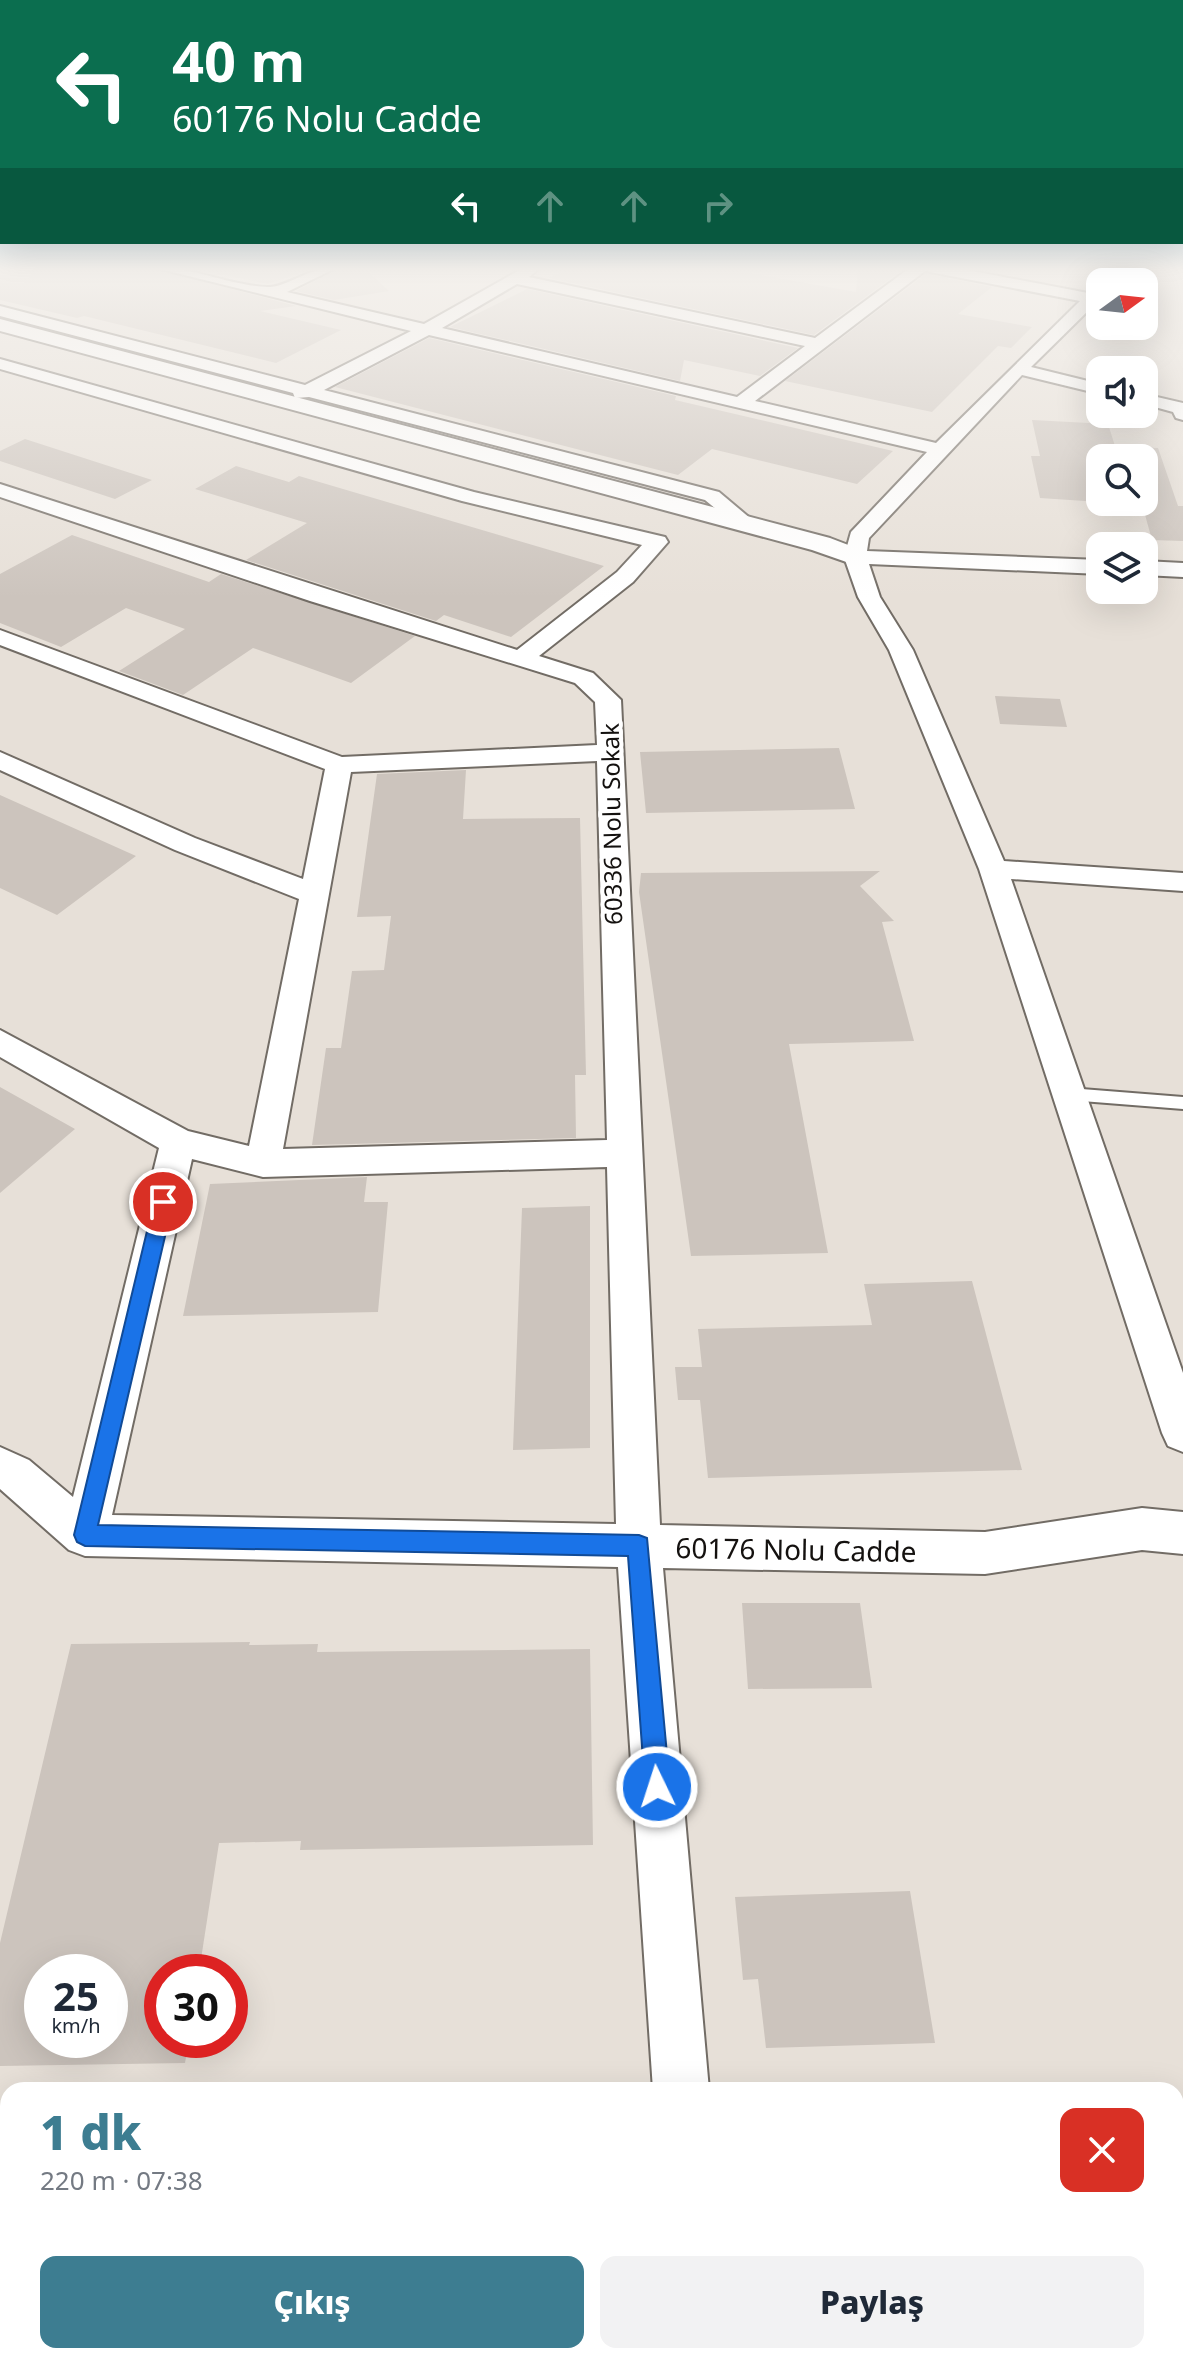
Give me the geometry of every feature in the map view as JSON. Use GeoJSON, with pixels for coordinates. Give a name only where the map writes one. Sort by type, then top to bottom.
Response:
{"type":"FeatureCollection","features":[{"type":"Feature","properties":{"kind":"street"},"geometry":{"type":"LineString","coordinates":[[13,387],[34,377]]}},
{"type":"Feature","properties":{"kind":"street"},"geometry":{"type":"LineString","coordinates":[[47,377],[469,497],[657,542],[625,577],[522,658]]}},
{"type":"Feature","properties":{"kind":"street"},"geometry":{"type":"LineString","coordinates":[[134,377],[798,562],[855,557],[1086,566]]}},
{"type":"Feature","properties":{"kind":"street"},"geometry":{"type":"LineString","coordinates":[[196,377],[746,524],[855,557]]}},
{"type":"Feature","properties":{"kind":"street"},"geometry":{"type":"LineString","coordinates":[[262,377],[712,496],[746,524]]}},
{"type":"Feature","properties":{"kind":"street"},"geometry":{"type":"LineString","coordinates":[[285,401],[336,377]]}},
{"type":"Feature","properties":{"kind":"street"},"geometry":{"type":"LineString","coordinates":[[624,377],[942,450]]}},
{"type":"Feature","properties":{"kind":"street"},"geometry":{"type":"LineString","coordinates":[[739,404],[774,377]]}},
{"type":"Feature","properties":{"kind":"street"},"geometry":{"type":"LineString","coordinates":[[1010,377],[859,537],[855,557],[869,597],[906,661],[993,869],[1183,1433]]}},
{"type":"Feature","properties":{"kind":"street"},"geometry":{"type":"LineString","coordinates":[[1052,377],[1086,386]]}},
{"type":"Feature","properties":{"kind":"street"},"geometry":{"type":"LineString","coordinates":[[1158,402],[1181,408],[1183,413]]}},
{"type":"Feature","properties":{"kind":"street","name":"60336 Nolu Sokak"},"geometry":{"type":"LineString","coordinates":[[0,490],[318,596],[584,678],[608,700],[639,1545],[680,2082]]}},
{"type":"Feature","properties":{"kind":"street"},"geometry":{"type":"LineString","coordinates":[[1158,569],[1183,570]]}},
{"type":"Feature","properties":{"kind":"street"},"geometry":{"type":"LineString","coordinates":[[0,637],[339,765],[610,752]]}},
{"type":"Feature","properties":{"kind":"street"},"geometry":{"type":"LineString","coordinates":[[0,760],[185,844],[314,894]]}},
{"type":"Feature","properties":{"kind":"street"},"geometry":{"type":"LineString","coordinates":[[263,1163],[339,765]]}},
{"type":"Feature","properties":{"kind":"street"},"geometry":{"type":"LineString","coordinates":[[993,869],[1183,882]]}},
{"type":"Feature","properties":{"kind":"street"},"geometry":{"type":"LineString","coordinates":[[0,1042],[178,1142],[263,1163],[623,1153]]}},
{"type":"Feature","properties":{"kind":"street"},"geometry":{"type":"LineString","coordinates":[[0,1466],[14,1474],[85,1535],[178,1142]]}},
{"type":"Feature","properties":{"kind":"street","name":"60176 Nolu Cadde"},"geometry":{"type":"LineString","coordinates":[[85,1535],[985,1553],[1142,1529],[1183,1533]]}},
{"type":"Feature","properties":{"kind":"lane"},"geometry":{"type":"LineString","coordinates":[[1069,1094],[1183,1103]]}},
{"type":"Feature","properties":{"kind":"building"},"geometry":{"type":"Polygon","coordinates":[[[354,377],[596,377],[676,396],[675,400],[893,451],[857,484],[712,449],[678,475],[335,387],[354,377]]]}},
{"type":"Feature","properties":{"kind":"building"},"geometry":{"type":"Polygon","coordinates":[[[790,377],[967,377],[932,412],[785,381],[790,377]]]}},
{"type":"Feature","properties":{"kind":"building"},"geometry":{"type":"Polygon","coordinates":[[[1032,420],[1086,423],[1086,428],[1109,428],[1114,444],[1086,444],[1086,501],[1040,498],[1031,456],[1040,456],[1032,420]]]}},
{"type":"Feature","properties":{"kind":"building"},"geometry":{"type":"Polygon","coordinates":[[[25,439],[152,480],[115,499],[0,461],[0,451],[25,439]]]}},
{"type":"Feature","properties":{"kind":"building"},"geometry":{"type":"Polygon","coordinates":[[[1158,448],[1178,506],[1183,506],[1183,541],[1158,540],[1158,532],[1150,532],[1145,516],[1158,516],[1158,448]]]}},
{"type":"Feature","properties":{"kind":"building"},"geometry":{"type":"Polygon","coordinates":[[[236,466],[289,482],[299,476],[604,566],[511,637],[444,615],[436,621],[246,560],[307,523],[195,489],[236,466]]]}},
{"type":"Feature","properties":{"kind":"building"},"geometry":{"type":"Polygon","coordinates":[[[72,535],[209,582],[221,574],[415,636],[351,683],[253,648],[183,695],[119,671],[185,629],[126,608],[61,647],[0,623],[0,574],[72,535]]]}},
{"type":"Feature","properties":{"kind":"building"},"geometry":{"type":"Polygon","coordinates":[[[995,696],[1060,699],[1067,727],[1000,724],[995,696]]]}},
{"type":"Feature","properties":{"kind":"building"},"geometry":{"type":"Polygon","coordinates":[[[839,748],[855,809],[646,813],[640,752],[839,748]]]}},
{"type":"Feature","properties":{"kind":"building"},"geometry":{"type":"Polygon","coordinates":[[[466,770],[463,819],[580,818],[586,1075],[575,1075],[576,1138],[312,1145],[326,1048],[341,1048],[352,971],[384,970],[391,916],[357,917],[377,774],[466,770]]]}},
{"type":"Feature","properties":{"kind":"building"},"geometry":{"type":"Polygon","coordinates":[[[0,795],[136,856],[57,915],[0,888],[0,795]]]}},
{"type":"Feature","properties":{"kind":"building"},"geometry":{"type":"Polygon","coordinates":[[[880,871],[860,886],[894,921],[882,922],[914,1041],[789,1044],[828,1253],[691,1256],[639,892],[641,873],[880,871]]]}},
{"type":"Feature","properties":{"kind":"building"},"geometry":{"type":"Polygon","coordinates":[[[0,1087],[75,1129],[0,1193],[0,1087]]]}},
{"type":"Feature","properties":{"kind":"building"},"geometry":{"type":"Polygon","coordinates":[[[367,1177],[364,1202],[388,1202],[378,1312],[183,1316],[210,1184],[367,1177]]]}},
{"type":"Feature","properties":{"kind":"building"},"geometry":{"type":"Polygon","coordinates":[[[590,1206],[590,1448],[513,1450],[522,1208],[590,1206]]]}},
{"type":"Feature","properties":{"kind":"building"},"geometry":{"type":"Polygon","coordinates":[[[972,1281],[1022,1470],[708,1478],[700,1400],[678,1400],[675,1367],[702,1367],[698,1329],[872,1325],[864,1284],[972,1281]]]}},
{"type":"Feature","properties":{"kind":"building"},"geometry":{"type":"Polygon","coordinates":[[[742,1603],[860,1603],[872,1688],[748,1689],[742,1603]]]}},
{"type":"Feature","properties":{"kind":"building"},"geometry":{"type":"Polygon","coordinates":[[[71,1644],[318,1644],[317,1652],[590,1649],[593,1845],[300,1850],[301,1841],[219,1843],[202,1954],[144,1954],[144,2058],[186,2058],[185,2063],[0,2066],[0,1943],[71,1644]]]}},
{"type":"Feature","properties":{"kind":"building"},"geometry":{"type":"Polygon","coordinates":[[[910,1891],[935,2043],[766,2048],[758,1979],[743,1980],[735,1897],[910,1891]]]}},
{"type":"Feature","properties":{"kind":"route"},"geometry":{"type":"LineString","coordinates":[[163,1202],[85,1535],[639,1545],[657,1787]]}}]}
